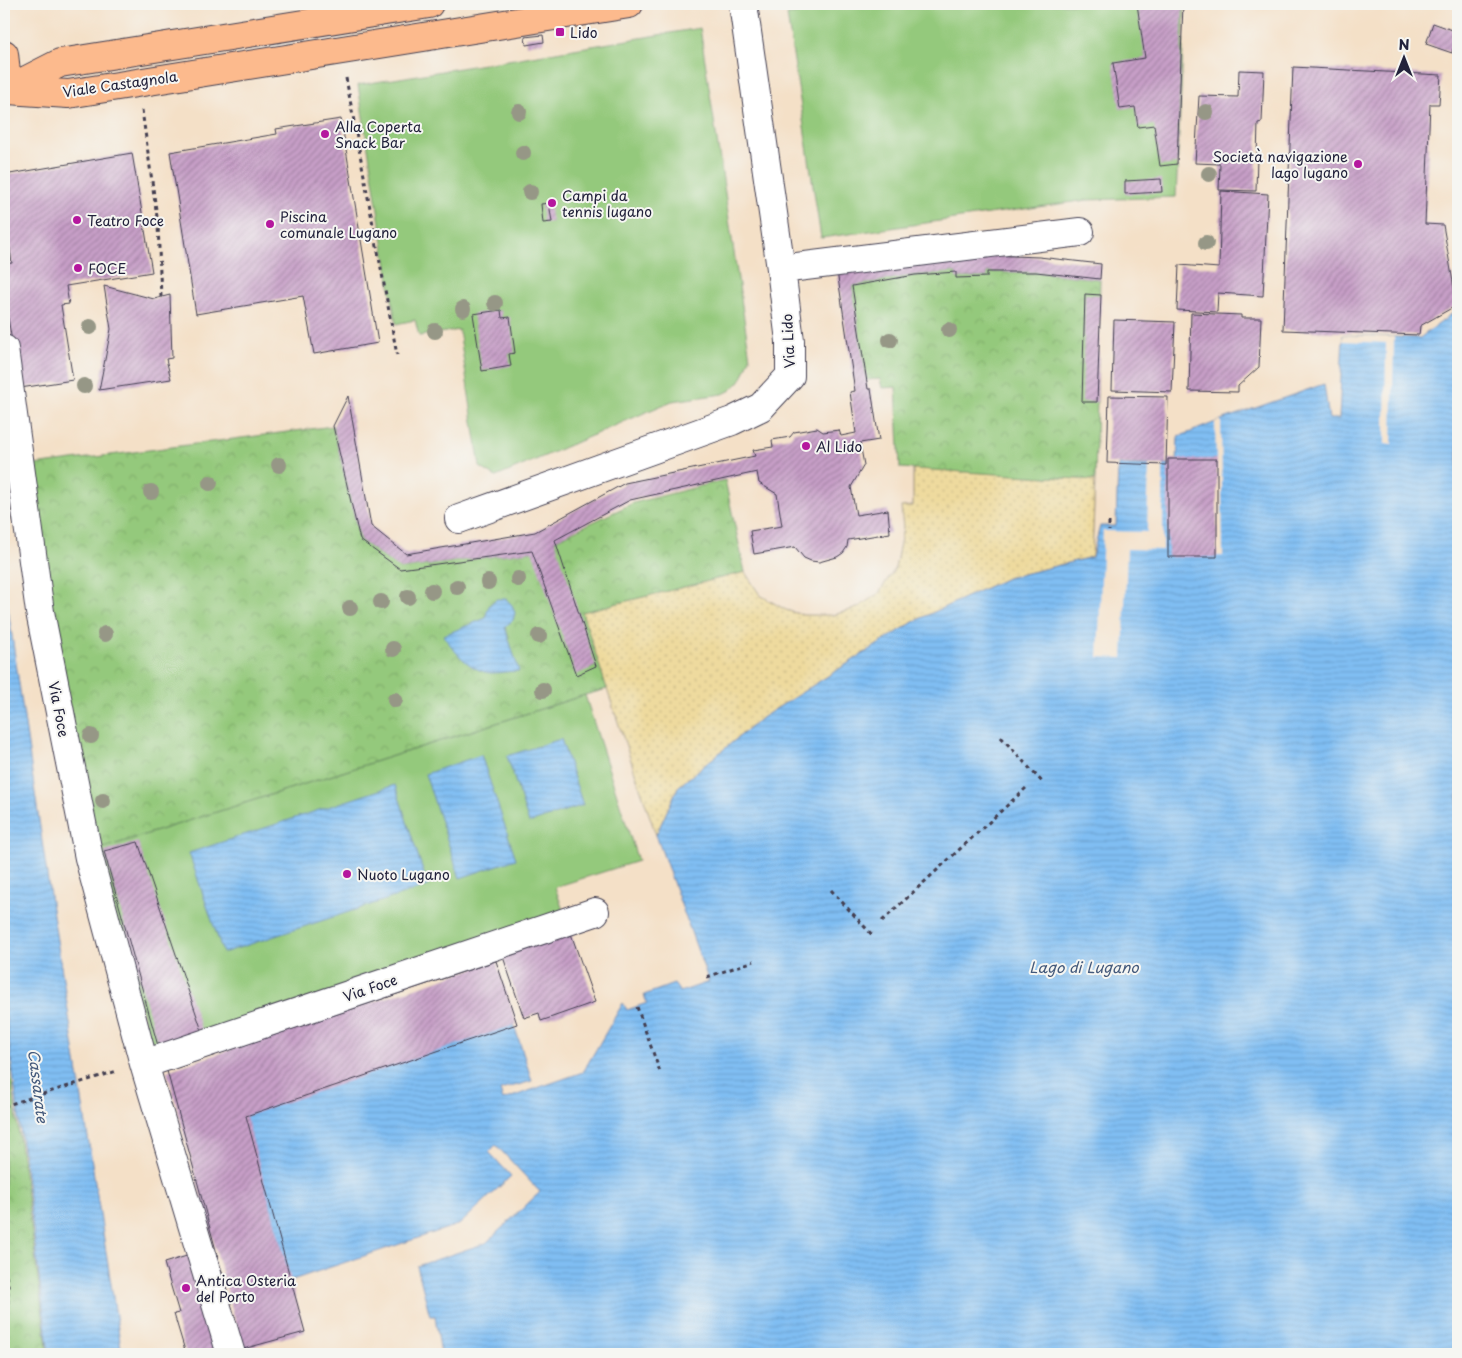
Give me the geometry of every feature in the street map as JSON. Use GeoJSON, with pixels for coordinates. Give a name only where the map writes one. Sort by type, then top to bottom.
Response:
{"type":"FeatureCollection","features":[{"type":"Feature","properties":{"kind":"main road","name":"Viale Castagnola"},"geometry":{"type":"LineString","coordinates":[[6,90],[60,63],[429,4]]}},
{"type":"Feature","properties":{"kind":"main road","name":"Viale Castagnola"},"geometry":{"type":"LineString","coordinates":[[6,90],[68,94],[629,4]]}},
{"type":"Feature","properties":{"kind":"main road"},"geometry":{"type":"LineString","coordinates":[[4,54],[6,90]]}},
{"type":"Feature","properties":{"kind":"lane","name":"Via Lido"},"geometry":{"type":"LineString","coordinates":[[458,519],[732,421],[761,407],[790,376],[790,341],[781,269],[743,4]]}},
{"type":"Feature","properties":{"kind":"lane"},"geometry":{"type":"LineString","coordinates":[[781,269],[1080,232]]}},
{"type":"Feature","properties":{"kind":"lane","name":"Via Foce"},"geometry":{"type":"LineString","coordinates":[[4,349],[40,612],[89,858],[144,1064],[231,1354]]}},
{"type":"Feature","properties":{"kind":"lane","name":"Via Foce"},"geometry":{"type":"LineString","coordinates":[[144,1064],[595,912]]}},
{"type":"Feature","properties":{"kind":"path"},"geometry":{"type":"LineString","coordinates":[[341,50],[396,355]]}},
{"type":"Feature","properties":{"kind":"path"},"geometry":{"type":"LineString","coordinates":[[142,107],[158,224],[161,297]]}},
{"type":"Feature","properties":{"kind":"path"},"geometry":{"type":"LineString","coordinates":[[4,237],[6,250],[11,256]]}},
{"type":"Feature","properties":{"kind":"path"},"geometry":{"type":"LineString","coordinates":[[1108,522],[1108,531]]}},
{"type":"Feature","properties":{"kind":"path"},"geometry":{"type":"LineString","coordinates":[[1001,737],[1044,784]]}},
{"type":"Feature","properties":{"kind":"path"},"geometry":{"type":"LineString","coordinates":[[882,920],[1026,788]]}},
{"type":"Feature","properties":{"kind":"path"},"geometry":{"type":"LineString","coordinates":[[830,890],[874,937]]}},
{"type":"Feature","properties":{"kind":"path"},"geometry":{"type":"LineString","coordinates":[[707,977],[754,961]]}},
{"type":"Feature","properties":{"kind":"path"},"geometry":{"type":"LineString","coordinates":[[637,1007],[660,1072]]}},
{"type":"Feature","properties":{"kind":"path"},"geometry":{"type":"LineString","coordinates":[[4,1106],[96,1076]]}},
{"type":"Feature","properties":{"kind":"path"},"geometry":{"type":"LineString","coordinates":[[4,1268],[8,1285],[7,1354]]}},
{"type":"Feature","properties":{"kind":"sand"},"geometry":{"type":"Polygon","coordinates":[[[913,468],[1095,480],[1092,557],[1007,578],[915,621],[763,717],[678,787],[656,835],[581,612],[745,572],[760,595],[786,610],[803,615],[833,615],[857,608],[879,593],[895,568],[903,528],[901,507],[913,506],[913,468]]]}},
{"type":"Feature","properties":{"kind":"green space"},"geometry":{"type":"Polygon","coordinates":[[[853,4],[1185,4],[1176,197],[1087,200],[821,238],[787,15],[853,4]]]}},
{"type":"Feature","properties":{"kind":"green space","name":"Campi da tennis lugano"},"geometry":{"type":"Polygon","coordinates":[[[700,28],[750,358],[743,376],[731,390],[723,394],[672,401],[496,477],[480,467],[459,330],[419,336],[415,320],[396,324],[358,85],[700,28]]]}},
{"type":"Feature","properties":{"kind":"green space"},"geometry":{"type":"Polygon","coordinates":[[[956,272],[956,278],[987,277],[987,272],[1036,272],[1100,279],[1095,480],[900,468],[896,387],[882,388],[880,379],[866,380],[852,286],[915,275],[956,272]]]}},
{"type":"Feature","properties":{"kind":"green space"},"geometry":{"type":"Polygon","coordinates":[[[333,426],[360,540],[400,569],[532,551],[633,503],[725,480],[745,572],[582,612],[607,689],[91,852],[50,615],[34,465],[333,426]]]}},
{"type":"Feature","properties":{"kind":"green space","name":"Nuoto Lugano"},"geometry":{"type":"Polygon","coordinates":[[[585,695],[638,861],[555,887],[566,919],[154,1050],[91,852],[585,695]]]}},
{"type":"Feature","properties":{"kind":"green space"},"geometry":{"type":"Polygon","coordinates":[[[4,1022],[48,1354],[4,1354],[4,1022]]]}},
{"type":"Feature","properties":{"kind":"water","name":"Lago di Lugano"},"geometry":{"type":"Polygon","coordinates":[[[1458,307],[1458,1354],[441,1354],[435,1316],[430,1316],[417,1266],[486,1243],[540,1192],[496,1145],[489,1152],[511,1176],[460,1224],[247,1295],[190,1086],[500,981],[532,1081],[500,1090],[503,1100],[583,1072],[623,1003],[627,1010],[647,1003],[644,995],[674,984],[680,992],[709,982],[656,835],[678,787],[763,717],[915,621],[1007,578],[1092,557],[1100,526],[1116,526],[1118,465],[1177,465],[1178,437],[1324,384],[1329,419],[1339,419],[1343,335],[1420,338],[1445,320],[1458,307]]]}},
{"type":"Feature","properties":{"kind":"water","name":"Cassarate"},"geometry":{"type":"Polygon","coordinates":[[[4,581],[51,902],[122,1354],[49,1354],[4,1003],[4,581]]]}},
{"type":"Feature","properties":{"kind":"water"},"geometry":{"type":"Polygon","coordinates":[[[497,599],[506,599],[512,605],[515,613],[513,620],[505,627],[519,671],[491,673],[476,668],[457,654],[444,635],[486,618],[488,607],[497,599]]]}},
{"type":"Feature","properties":{"kind":"water"},"geometry":{"type":"Polygon","coordinates":[[[561,739],[583,805],[529,823],[507,756],[561,739]]]}},
{"type":"Feature","properties":{"kind":"water"},"geometry":{"type":"Polygon","coordinates":[[[481,755],[516,859],[460,878],[425,774],[481,755]]]}},
{"type":"Feature","properties":{"kind":"water"},"geometry":{"type":"Polygon","coordinates":[[[395,785],[428,886],[223,953],[189,853],[395,785]]]}},
{"type":"Feature","properties":{"kind":"pier"},"geometry":{"type":"Polygon","coordinates":[[[1343,335],[1394,337],[1392,444],[1385,444],[1386,343],[1342,341],[1343,335]]]}},
{"type":"Feature","properties":{"kind":"pier"},"geometry":{"type":"Polygon","coordinates":[[[1221,420],[1223,556],[1217,556],[1215,422],[1221,420]]]}},
{"type":"Feature","properties":{"kind":"pier"},"geometry":{"type":"Polygon","coordinates":[[[1149,465],[1163,465],[1163,550],[1127,549],[1123,658],[1098,657],[1103,531],[1147,532],[1149,465]]]}},
{"type":"Feature","properties":{"kind":"building"},"geometry":{"type":"Polygon","coordinates":[[[1137,4],[1183,4],[1177,164],[1160,166],[1154,125],[1138,127],[1135,107],[1120,109],[1113,63],[1145,58],[1137,4]]]}},
{"type":"Feature","properties":{"kind":"building"},"geometry":{"type":"Polygon","coordinates":[[[1433,23],[1458,32],[1452,53],[1426,44],[1433,23]]]}},
{"type":"Feature","properties":{"kind":"building"},"geometry":{"type":"Polygon","coordinates":[[[543,35],[544,42],[526,45],[525,37],[543,35]]]}},
{"type":"Feature","properties":{"kind":"building","name":"Società navigazione lago lugano"},"geometry":{"type":"Polygon","coordinates":[[[1293,67],[1441,75],[1439,104],[1430,104],[1425,224],[1443,225],[1457,305],[1420,326],[1419,335],[1283,330],[1293,67]]]}},
{"type":"Feature","properties":{"kind":"building"},"geometry":{"type":"Polygon","coordinates":[[[1239,70],[1264,71],[1262,122],[1258,123],[1256,191],[1219,190],[1220,164],[1195,163],[1199,96],[1238,97],[1239,70]]]}},
{"type":"Feature","properties":{"kind":"building","name":"Piscina comunale Lugano"},"geometry":{"type":"Polygon","coordinates":[[[341,119],[378,343],[314,354],[303,296],[196,314],[170,152],[277,134],[276,129],[341,119]]]}},
{"type":"Feature","properties":{"kind":"building","name":"FOCE"},"geometry":{"type":"Polygon","coordinates":[[[132,153],[152,272],[66,286],[69,304],[61,305],[73,380],[20,388],[8,318],[4,319],[4,264],[12,263],[4,211],[4,175],[132,153]]]}},
{"type":"Feature","properties":{"kind":"building"},"geometry":{"type":"Polygon","coordinates":[[[1161,179],[1162,192],[1125,194],[1125,181],[1161,179]]]}},
{"type":"Feature","properties":{"kind":"building"},"geometry":{"type":"Polygon","coordinates":[[[1221,191],[1268,194],[1263,296],[1218,293],[1217,312],[1177,310],[1179,265],[1219,268],[1221,191]]]}},
{"type":"Feature","properties":{"kind":"building"},"geometry":{"type":"Polygon","coordinates":[[[549,203],[552,222],[543,223],[541,204],[549,203]]]}},
{"type":"Feature","properties":{"kind":"building"},"geometry":{"type":"Polygon","coordinates":[[[987,255],[1039,257],[1101,264],[1100,279],[1036,272],[987,272],[987,277],[956,278],[956,272],[915,275],[852,286],[868,389],[871,389],[879,440],[860,443],[864,465],[851,487],[856,515],[888,510],[890,533],[848,540],[847,547],[843,553],[837,557],[819,562],[804,558],[795,547],[754,554],[750,531],[782,526],[777,494],[759,483],[757,472],[630,500],[555,540],[596,666],[576,675],[532,551],[400,569],[360,540],[333,426],[348,396],[371,526],[406,554],[535,532],[625,483],[755,456],[753,450],[773,447],[772,440],[790,437],[794,432],[817,428],[823,432],[839,430],[841,436],[856,433],[850,392],[855,391],[837,271],[987,255]]]}},
{"type":"Feature","properties":{"kind":"building","name":"FOCE"},"geometry":{"type":"Polygon","coordinates":[[[104,286],[154,299],[170,295],[172,358],[166,359],[171,379],[99,390],[111,329],[104,286]]]}},
{"type":"Feature","properties":{"kind":"building"},"geometry":{"type":"Polygon","coordinates":[[[1085,294],[1101,295],[1097,402],[1082,402],[1085,294]]]}},
{"type":"Feature","properties":{"kind":"building"},"geometry":{"type":"Polygon","coordinates":[[[501,310],[502,318],[510,317],[515,353],[509,354],[511,366],[482,371],[473,314],[501,310]]]}},
{"type":"Feature","properties":{"kind":"building"},"geometry":{"type":"Polygon","coordinates":[[[1191,313],[1241,315],[1241,318],[1261,318],[1259,367],[1238,386],[1238,392],[1189,391],[1191,313]]]}},
{"type":"Feature","properties":{"kind":"building"},"geometry":{"type":"Polygon","coordinates":[[[1114,320],[1175,322],[1172,392],[1112,390],[1114,320]]]}},
{"type":"Feature","properties":{"kind":"building"},"geometry":{"type":"Polygon","coordinates":[[[1109,396],[1168,397],[1166,465],[1107,463],[1109,396]]]}},
{"type":"Feature","properties":{"kind":"building"},"geometry":{"type":"Polygon","coordinates":[[[1168,459],[1217,459],[1217,557],[1168,557],[1168,459]]]}},
{"type":"Feature","properties":{"kind":"building"},"geometry":{"type":"Polygon","coordinates":[[[138,842],[202,1031],[158,1046],[104,851],[138,842]]]}},
{"type":"Feature","properties":{"kind":"building"},"geometry":{"type":"Polygon","coordinates":[[[569,928],[595,1002],[541,1021],[539,1013],[524,1018],[501,951],[569,928]]]}},
{"type":"Feature","properties":{"kind":"building"},"geometry":{"type":"Polygon","coordinates":[[[496,961],[517,1024],[246,1116],[305,1332],[243,1349],[167,1071],[496,961]]]}},
{"type":"Feature","properties":{"kind":"building","name":"Antica Osteria del Porto"},"geometry":{"type":"Polygon","coordinates":[[[190,1255],[219,1352],[211,1354],[186,1354],[174,1314],[179,1313],[164,1263],[190,1255]]]}},
{"type":"Feature","properties":{"kind":"place","name":"Lido"},"geometry":{"type":"Point","coordinates":[560,32]}},
{"type":"Feature","properties":{"kind":"place","name":"Alla Coperta Snack Bar"},"geometry":{"type":"Point","coordinates":[325,134]}},
{"type":"Feature","properties":{"kind":"place","name":"Società navigazione lago lugano"},"geometry":{"type":"Point","coordinates":[1358,164]}},
{"type":"Feature","properties":{"kind":"place","name":"Campi da tennis lugano"},"geometry":{"type":"Point","coordinates":[552,203]}},
{"type":"Feature","properties":{"kind":"place","name":"Teatro Foce"},"geometry":{"type":"Point","coordinates":[77,220]}},
{"type":"Feature","properties":{"kind":"place","name":"Piscina comunale Lugano"},"geometry":{"type":"Point","coordinates":[270,224]}},
{"type":"Feature","properties":{"kind":"place","name":"FOCE"},"geometry":{"type":"Point","coordinates":[78,268]}},
{"type":"Feature","properties":{"kind":"place","name":"Al Lido"},"geometry":{"type":"Point","coordinates":[806,446]}},
{"type":"Feature","properties":{"kind":"place","name":"Nuoto Lugano"},"geometry":{"type":"Point","coordinates":[347,874]}},
{"type":"Feature","properties":{"kind":"place","name":"Antica Osteria del Porto"},"geometry":{"type":"Point","coordinates":[186,1288]}}]}
